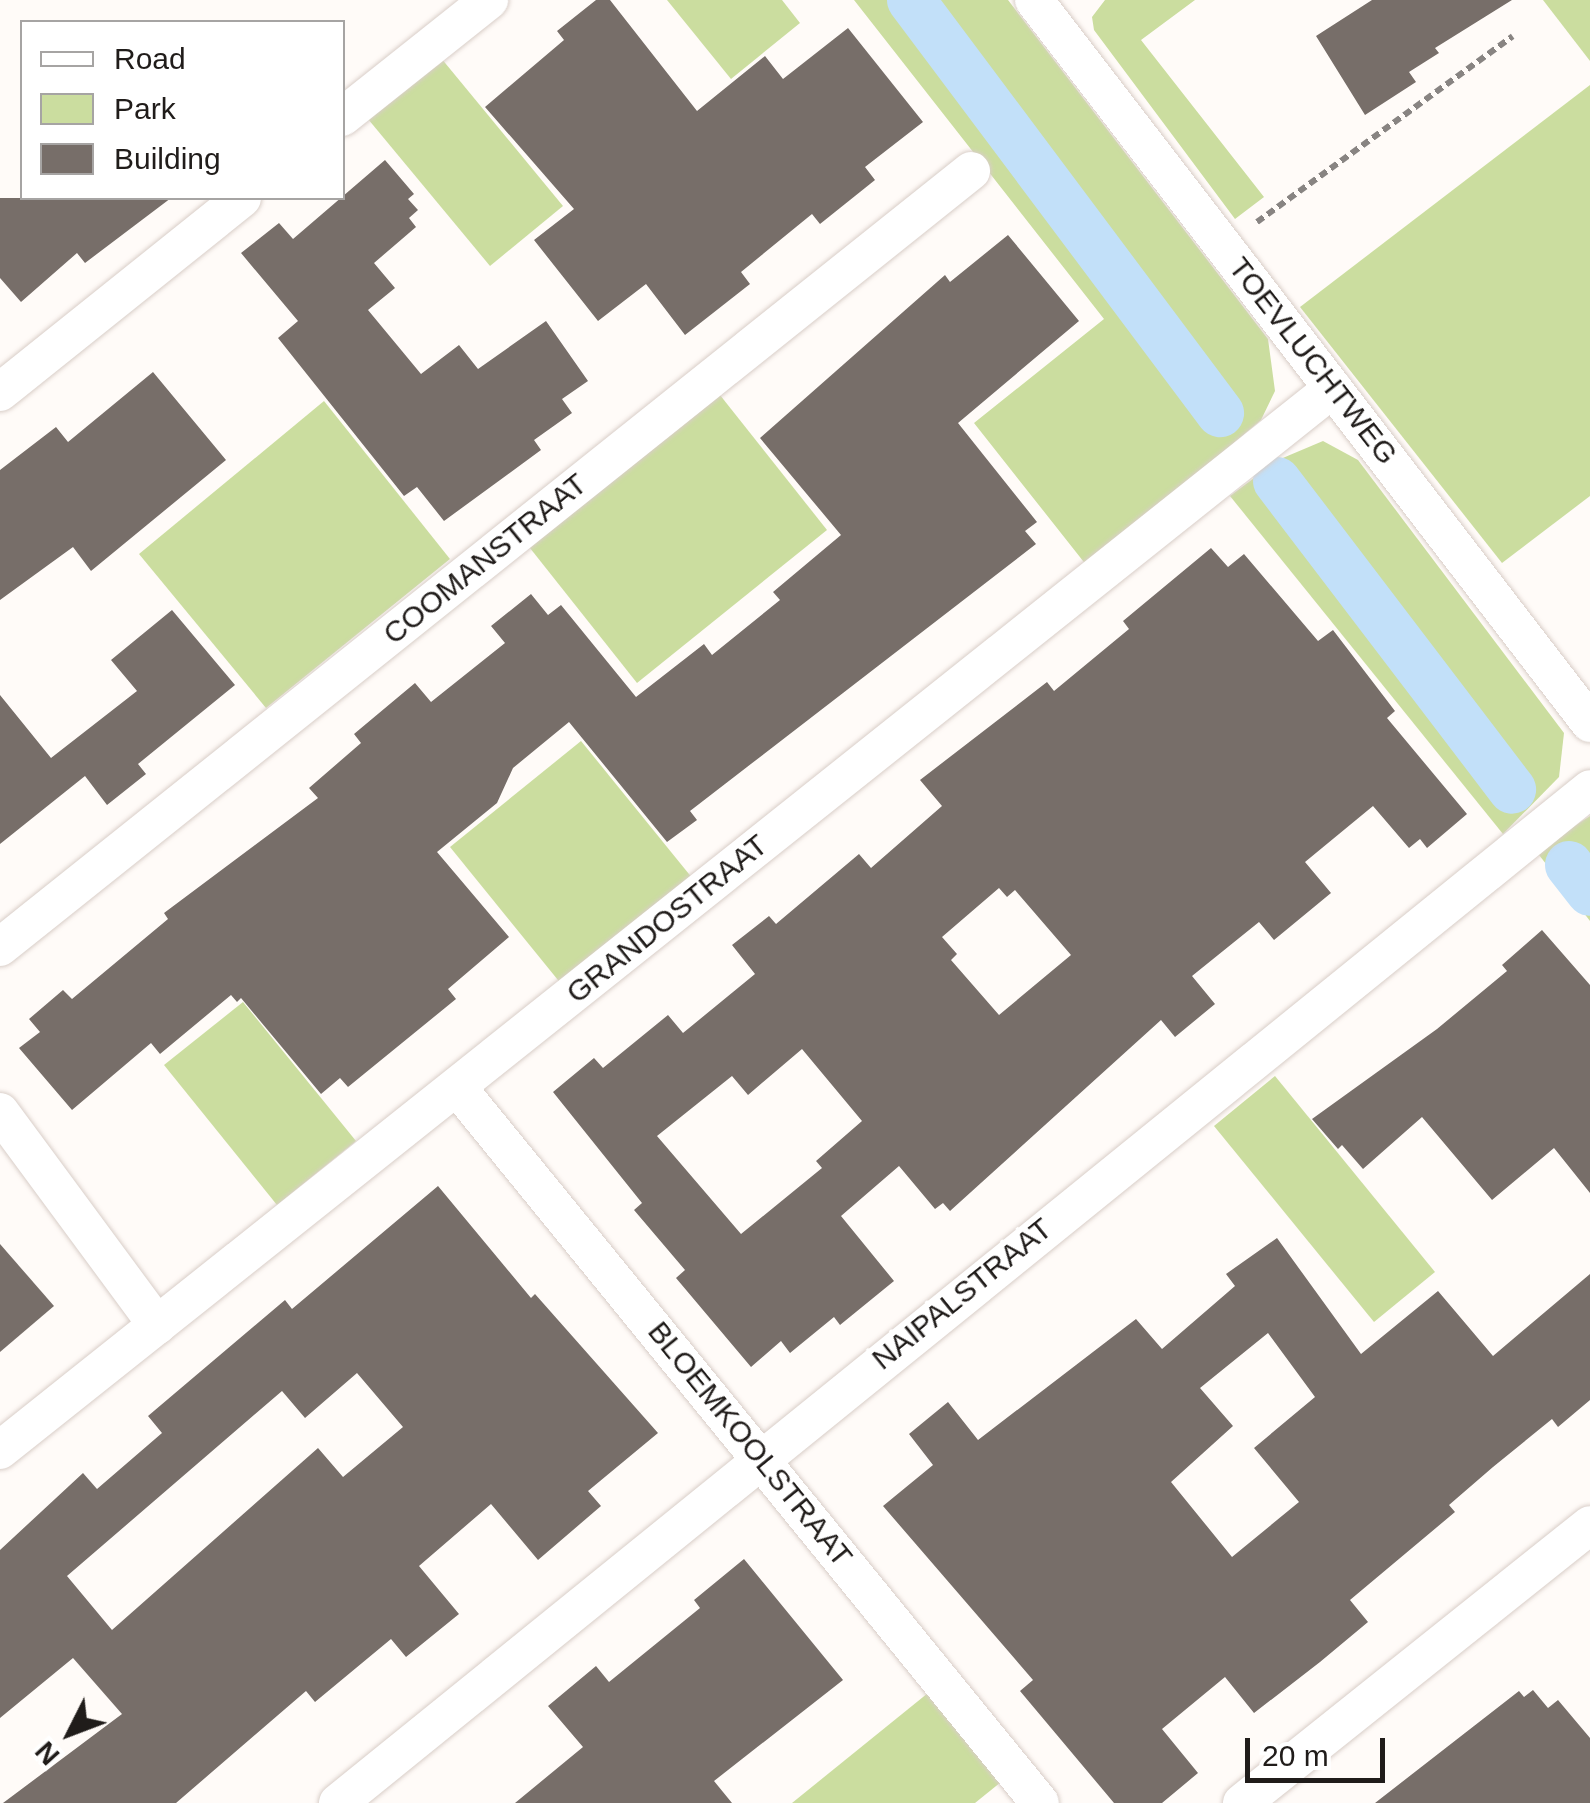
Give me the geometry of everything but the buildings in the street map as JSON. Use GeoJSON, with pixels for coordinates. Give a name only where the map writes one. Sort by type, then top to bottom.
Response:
{"type":"FeatureCollection","features":[{"type":"Feature","properties":{"kind":"street"},"geometry":{"type":"LineString","coordinates":[[345,115],[489,0]]}},
{"type":"Feature","properties":{"kind":"street","name":"TOEVLUCHTWEG"},"geometry":{"type":"LineString","coordinates":[[1049,5],[1224,246],[1590,723]]}},
{"type":"Feature","properties":{"kind":"street","name":"COOMANSTRAAT"},"geometry":{"type":"LineString","coordinates":[[0,947],[970,171]]}},
{"type":"Feature","properties":{"kind":"street"},"geometry":{"type":"LineString","coordinates":[[0,392],[240,200]]}},
{"type":"Feature","properties":{"kind":"street","name":"GRANDOSTRAAT"},"geometry":{"type":"LineString","coordinates":[[0,1450],[1333,388]]}},
{"type":"Feature","properties":{"kind":"street","name":"NAIPALSTRAAT"},"geometry":{"type":"LineString","coordinates":[[338,1803],[760,1456],[1590,789]]}},
{"type":"Feature","properties":{"kind":"street","name":"BLOEMKOOLSTRAAT"},"geometry":{"type":"LineString","coordinates":[[456,1087],[1040,1803]]}},
{"type":"Feature","properties":{"kind":"street"},"geometry":{"type":"LineString","coordinates":[[0,1112],[156,1325]]}},
{"type":"Feature","properties":{"kind":"street"},"geometry":{"type":"LineString","coordinates":[[1242,1803],[1590,1525]]}},
{"type":"Feature","properties":{"kind":"path"},"geometry":{"type":"LineString","coordinates":[[1224,246],[1513,36]]}},
{"type":"Feature","properties":{"kind":"green space"},"geometry":{"type":"Polygon","coordinates":[[[667,0],[782,0],[800,23],[731,79],[667,0]]]}},
{"type":"Feature","properties":{"kind":"green space"},"geometry":{"type":"Polygon","coordinates":[[[854,0],[1008,0],[1268,339],[1275,391],[1261,420],[1087,566],[974,423],[1104,319],[854,0]]]}},
{"type":"Feature","properties":{"kind":"green space"},"geometry":{"type":"Polygon","coordinates":[[[1105,0],[1195,0],[1141,40],[1264,197],[1235,219],[1094,30],[1092,17],[1105,0]]]}},
{"type":"Feature","properties":{"kind":"green space"},"geometry":{"type":"Polygon","coordinates":[[[1543,0],[1590,0],[1590,61],[1543,0]]]}},
{"type":"Feature","properties":{"kind":"green space"},"geometry":{"type":"Polygon","coordinates":[[[441,58],[563,206],[490,266],[368,119],[441,58]]]}},
{"type":"Feature","properties":{"kind":"green space"},"geometry":{"type":"Polygon","coordinates":[[[1590,85],[1590,496],[1502,563],[1300,307],[1590,85]]]}},
{"type":"Feature","properties":{"kind":"green space"},"geometry":{"type":"Polygon","coordinates":[[[716,390],[827,530],[637,683],[526,543],[716,390]]]}},
{"type":"Feature","properties":{"kind":"green space"},"geometry":{"type":"Polygon","coordinates":[[[324,401],[450,559],[266,708],[139,554],[324,401]]]}},
{"type":"Feature","properties":{"kind":"green space"},"geometry":{"type":"Polygon","coordinates":[[[1323,441],[1358,460],[1564,733],[1559,777],[1503,834],[1230,496],[1278,460],[1323,441]]]}},
{"type":"Feature","properties":{"kind":"green space"},"geometry":{"type":"Polygon","coordinates":[[[581,741],[693,879],[562,985],[450,847],[581,741]]]}},
{"type":"Feature","properties":{"kind":"green space"},"geometry":{"type":"Polygon","coordinates":[[[1590,816],[1590,921],[1536,851],[1590,816]]]}},
{"type":"Feature","properties":{"kind":"green space"},"geometry":{"type":"Polygon","coordinates":[[[243,1002],[356,1141],[277,1205],[164,1065],[243,1002]]]}},
{"type":"Feature","properties":{"kind":"green space"},"geometry":{"type":"Polygon","coordinates":[[[1275,1076],[1435,1272],[1374,1322],[1214,1126],[1275,1076]]]}},
{"type":"Feature","properties":{"kind":"green space"},"geometry":{"type":"Polygon","coordinates":[[[928,1693],[1001,1782],[975,1803],[792,1803],[928,1693]]]}},
{"type":"Feature","properties":{"kind":"waterway"},"geometry":{"type":"LineString","coordinates":[[911,0],[1220,413]]}},
{"type":"Feature","properties":{"kind":"waterway"},"geometry":{"type":"LineString","coordinates":[[1277,481],[1512,790]]}},
{"type":"Feature","properties":{"kind":"waterway"},"geometry":{"type":"LineString","coordinates":[[1569,865],[1590,892]]}}]}
